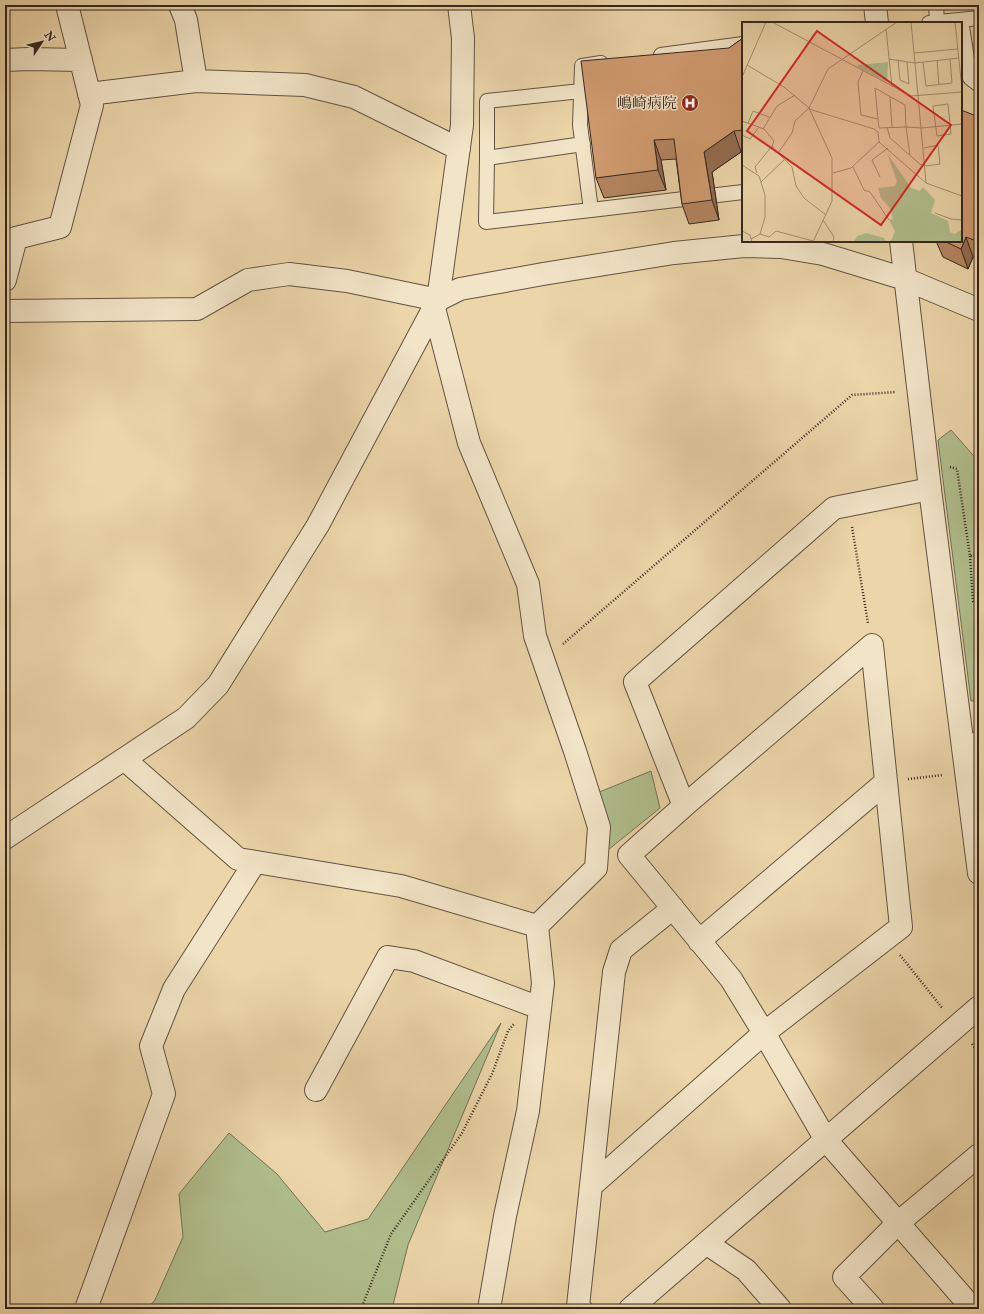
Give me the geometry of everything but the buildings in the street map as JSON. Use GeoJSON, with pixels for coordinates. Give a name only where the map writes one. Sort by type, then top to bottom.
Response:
{"type":"FeatureCollection","features":[{"type":"Feature","properties":{"kind":"street"},"geometry":{"type":"LineString","coordinates":[[5,280],[10,238],[60,227],[92,105],[67,5]]}},
{"type":"Feature","properties":{"kind":"street"},"geometry":{"type":"LineString","coordinates":[[180,5],[186,20],[196,82]]}},
{"type":"Feature","properties":{"kind":"street"},"geometry":{"type":"LineString","coordinates":[[5,838],[186,718],[218,685],[318,525],[436,304],[462,125],[463,38],[459,5]]}},
{"type":"Feature","properties":{"kind":"street"},"geometry":{"type":"LineString","coordinates":[[875,5],[877,22]]}},
{"type":"Feature","properties":{"kind":"street"},"geometry":{"type":"LineString","coordinates":[[5,60],[81,60]]}},
{"type":"Feature","properties":{"kind":"street"},"geometry":{"type":"LineString","coordinates":[[89,94],[196,82],[305,85],[354,97],[458,149]]}},
{"type":"Feature","properties":{"kind":"street"},"geometry":{"type":"LineString","coordinates":[[901,242],[930,489],[970,756],[979,873]]}},
{"type":"Feature","properties":{"kind":"street"},"geometry":{"type":"LineString","coordinates":[[5,311],[197,309],[248,280],[289,274],[347,281],[436,304],[460,289],[674,253],[744,246],[781,247],[823,254],[905,279],[979,310]]}},
{"type":"Feature","properties":{"kind":"street"},"geometry":{"type":"LineString","coordinates":[[436,304],[469,444],[528,584],[535,636],[575,751],[599,827],[596,868],[537,926]]}},
{"type":"Feature","properties":{"kind":"street"},"geometry":{"type":"LineString","coordinates":[[684,806],[635,682],[834,508],[930,489]]}},
{"type":"Feature","properties":{"kind":"street"},"geometry":{"type":"LineString","coordinates":[[591,1186],[764,1034],[901,927],[872,644]]}},
{"type":"Feature","properties":{"kind":"street"},"geometry":{"type":"LineString","coordinates":[[872,644],[628,854],[731,979],[826,1140],[973,1309]]}},
{"type":"Feature","properties":{"kind":"street"},"geometry":{"type":"LineString","coordinates":[[124,759],[238,859],[401,886],[537,926]]}},
{"type":"Feature","properties":{"kind":"street"},"geometry":{"type":"LineString","coordinates":[[699,941],[886,782]]}},
{"type":"Feature","properties":{"kind":"street"},"geometry":{"type":"LineString","coordinates":[[86,1309],[164,1094],[151,1046],[174,989],[255,862]]}},
{"type":"Feature","properties":{"kind":"street"},"geometry":{"type":"LineString","coordinates":[[581,1309],[578,1306],[614,972],[620,950],[673,908]]}},
{"type":"Feature","properties":{"kind":"street"},"geometry":{"type":"LineString","coordinates":[[489,1309],[505,1216],[528,1111],[536,1006],[543,983],[537,926]]}},
{"type":"Feature","properties":{"kind":"street"},"geometry":{"type":"LineString","coordinates":[[316,1090],[388,957],[414,961],[536,1006]]}},
{"type":"Feature","properties":{"kind":"street"},"geometry":{"type":"LineString","coordinates":[[630,1309],[979,1007]]}},
{"type":"Feature","properties":{"kind":"street"},"geometry":{"type":"LineString","coordinates":[[873,1309],[844,1277],[898,1223],[979,1155]]}},
{"type":"Feature","properties":{"kind":"street"},"geometry":{"type":"LineString","coordinates":[[706,1243],[746,1270],[780,1309]]}},
{"type":"Feature","properties":{"kind":"lane"},"geometry":{"type":"LineString","coordinates":[[933,22],[936,5]]}},
{"type":"Feature","properties":{"kind":"lane"},"geometry":{"type":"LineString","coordinates":[[942,22],[979,18]]}},
{"type":"Feature","properties":{"kind":"lane"},"geometry":{"type":"LineString","coordinates":[[962,26],[970,78],[979,84]]}},
{"type":"Feature","properties":{"kind":"lane"},"geometry":{"type":"LineString","coordinates":[[645,57],[742,44]]}},
{"type":"Feature","properties":{"kind":"lane"},"geometry":{"type":"LineString","coordinates":[[591,210],[580,125],[582,66],[617,61]]}},
{"type":"Feature","properties":{"kind":"lane"},"geometry":{"type":"LineString","coordinates":[[581,91],[488,101],[486,222],[742,192]]}},
{"type":"Feature","properties":{"kind":"lane"},"geometry":{"type":"LineString","coordinates":[[487,158],[583,144]]}},
{"type":"Feature","properties":{"kind":"path"},"geometry":{"type":"LineString","coordinates":[[544,659],[588,623],[852,395],[918,390]]}},
{"type":"Feature","properties":{"kind":"path"},"geometry":{"type":"LineString","coordinates":[[927,460],[957,469],[970,556],[973,601],[979,608]]}},
{"type":"Feature","properties":{"kind":"path"},"geometry":{"type":"LineString","coordinates":[[848,505],[872,644]]}},
{"type":"Feature","properties":{"kind":"path"},"geometry":{"type":"LineString","coordinates":[[970,556],[979,555]]}},
{"type":"Feature","properties":{"kind":"path"},"geometry":{"type":"LineString","coordinates":[[886,782],[970,756]]}},
{"type":"Feature","properties":{"kind":"path"},"geometry":{"type":"LineString","coordinates":[[886,938],[979,1053]]}},
{"type":"Feature","properties":{"kind":"path"},"geometry":{"type":"LineString","coordinates":[[361,1309],[391,1234],[462,1133],[492,1074],[508,1031],[536,1006]]}},
{"type":"Feature","properties":{"kind":"green space"},"geometry":{"type":"Polygon","coordinates":[[[951,430],[979,462],[979,701],[971,701],[938,440],[951,430]]]}},
{"type":"Feature","properties":{"kind":"green space"},"geometry":{"type":"Polygon","coordinates":[[[651,771],[660,808],[608,850],[597,793],[651,771]]]}},
{"type":"Feature","properties":{"kind":"green space"},"geometry":{"type":"Polygon","coordinates":[[[501,1023],[408,1245],[392,1309],[147,1309],[155,1300],[183,1237],[179,1194],[229,1133],[277,1174],[325,1232],[368,1219],[501,1023]]]}},
{"type":"Feature","properties":{"kind":"place","name":"嶋崎病院"},"geometry":{"type":"Point","coordinates":[690,103]}}]}
